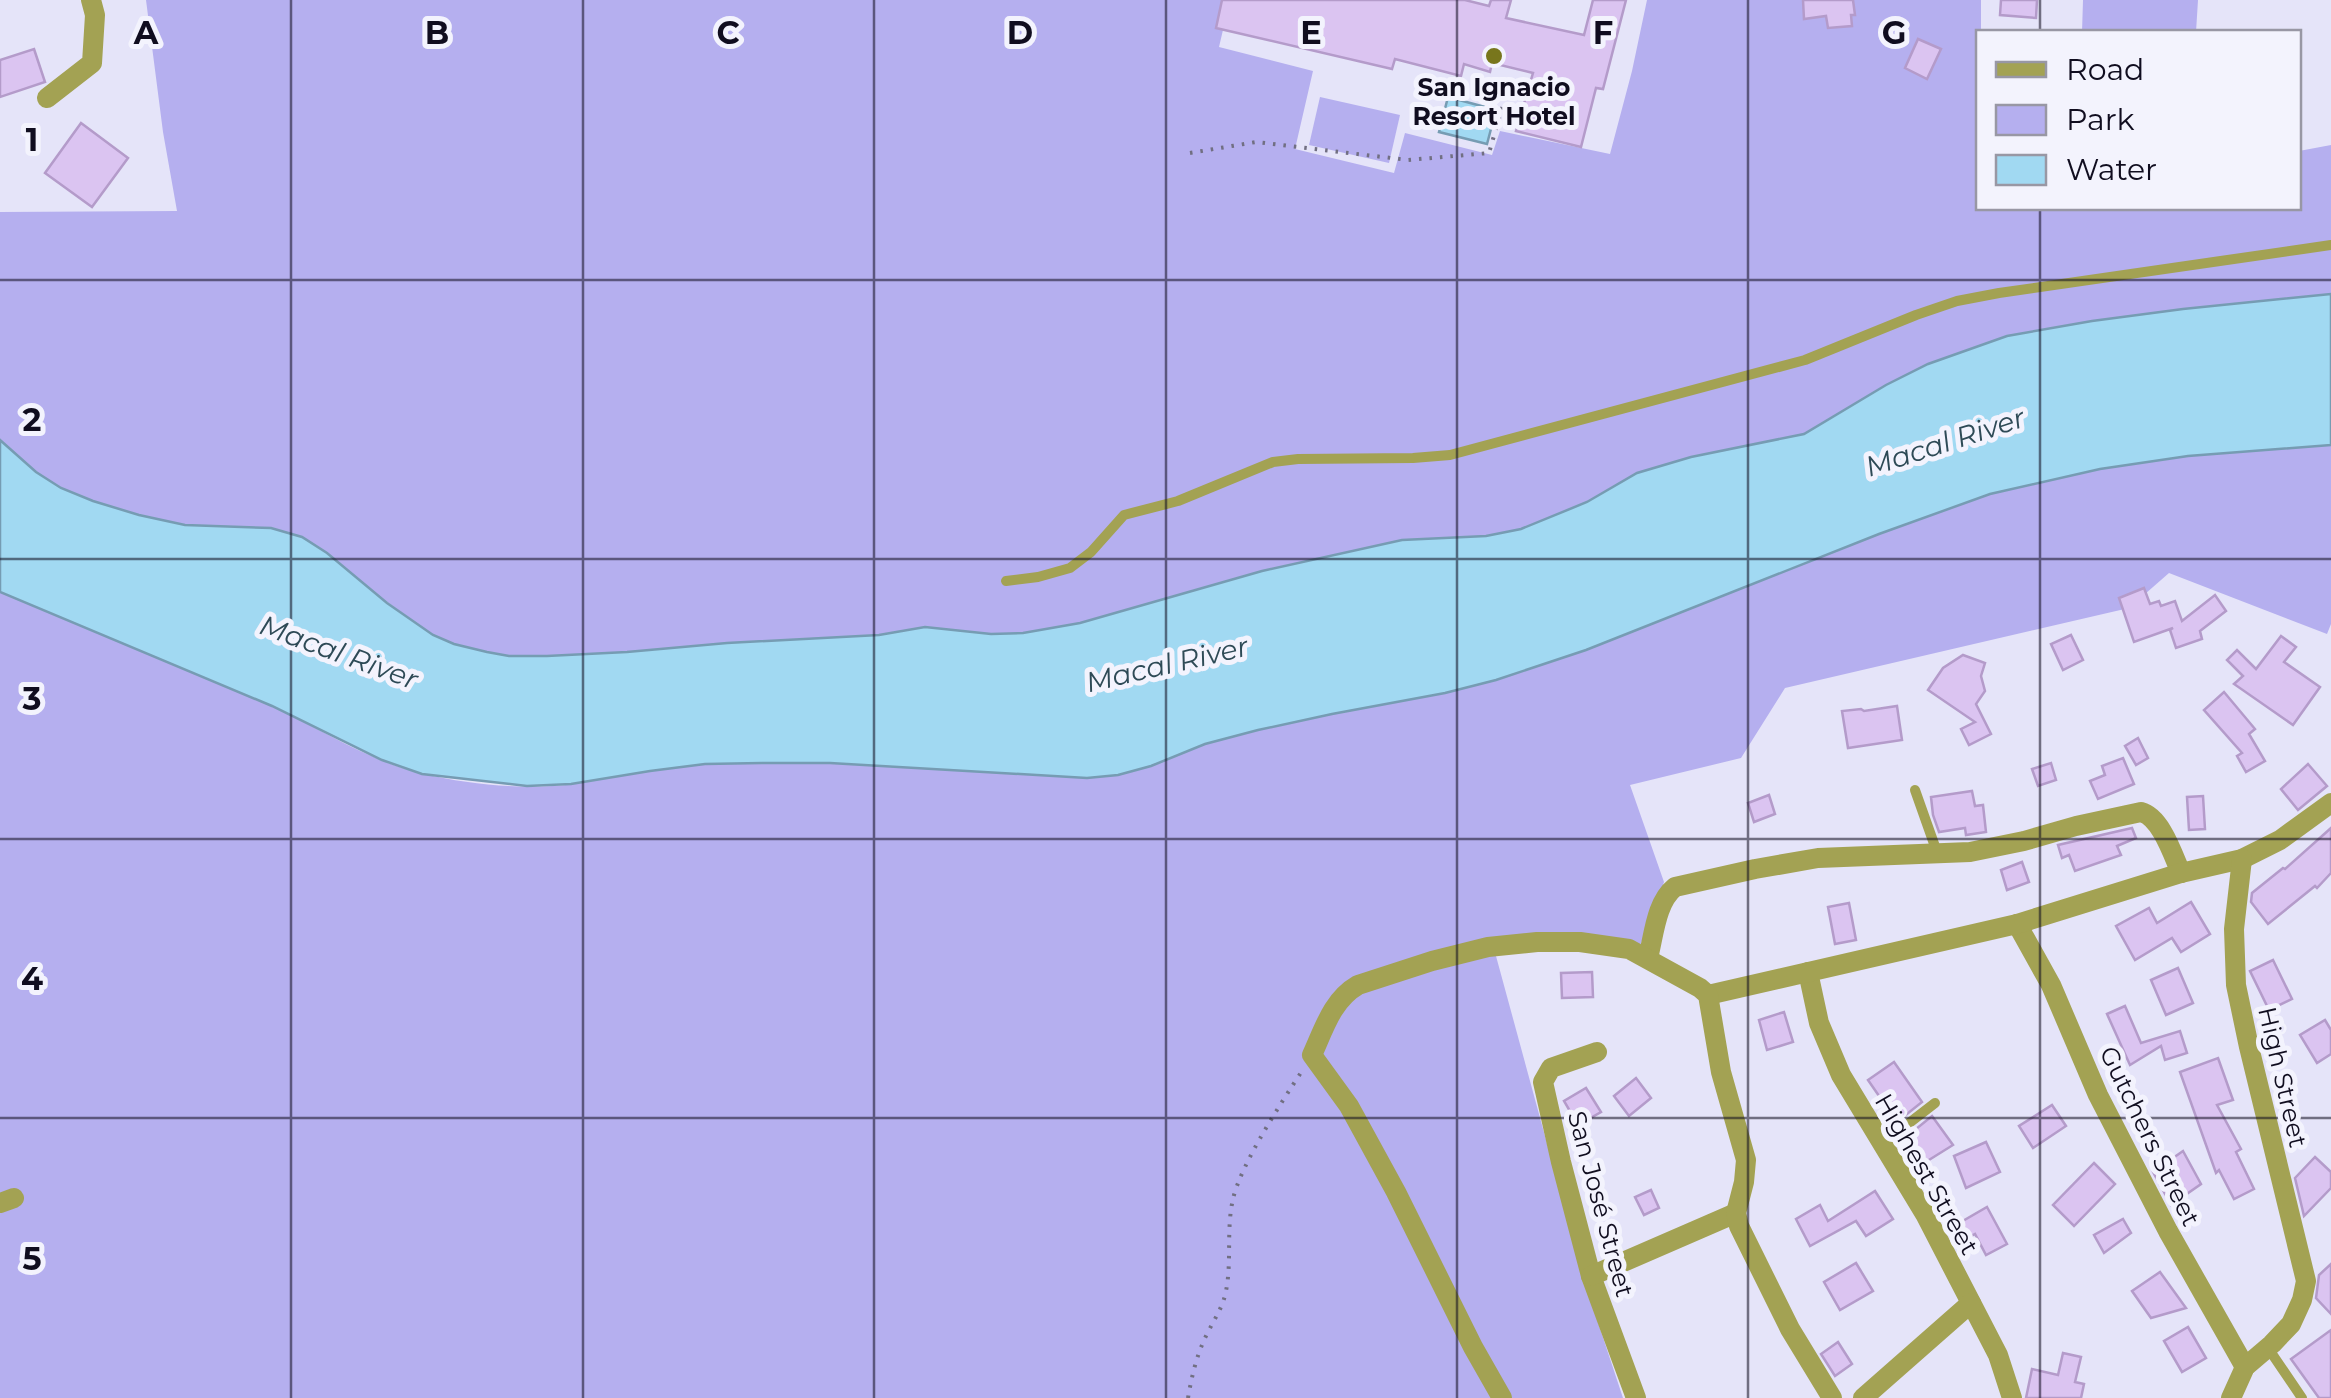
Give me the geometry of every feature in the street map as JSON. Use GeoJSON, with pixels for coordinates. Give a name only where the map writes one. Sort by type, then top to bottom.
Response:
{"type":"FeatureCollection","features":[{"type":"Feature","properties":{"kind":"street"},"geometry":{"type":"LineString","coordinates":[[47,98],[92,62],[95,16],[90,0]]}},
{"type":"Feature","properties":{"kind":"street"},"geometry":{"type":"LineString","coordinates":[[1708,995],[2018,924],[2182,874],[2242,860],[2280,840],[2331,803]]}},
{"type":"Feature","properties":{"kind":"street"},"geometry":{"type":"LineString","coordinates":[[1648,958],[1666,894],[1675,887],[1818,858],[1970,852],[2141,812],[2150,814],[2157,822],[2182,874]]}},
{"type":"Feature","properties":{"kind":"street","name":"High Street"},"geometry":{"type":"LineString","coordinates":[[2231,1398],[2245,1367],[2291,1324],[2306,1281],[2236,985],[2234,929],[2242,860]]}},
{"type":"Feature","properties":{"kind":"street","name":"Gutchers Street"},"geometry":{"type":"LineString","coordinates":[[2018,924],[2051,985],[2098,1094],[2150,1196],[2245,1367]]}},
{"type":"Feature","properties":{"kind":"street"},"geometry":{"type":"LineString","coordinates":[[1502,1398],[1349,1106],[1312,1054],[1338,1002],[1358,986],[1488,947],[1552,942],[1605,944],[1628,950],[1708,995],[1721,1072],[1746,1160],[1736,1213],[1744,1240],[1790,1329],[1832,1398]]}},
{"type":"Feature","properties":{"kind":"street","name":"Highest Street"},"geometry":{"type":"LineString","coordinates":[[1808,972],[1826,1042],[1841,1076],[1925,1214],[1998,1356],[2012,1398]]}},
{"type":"Feature","properties":{"kind":"street","name":"San José Street"},"geometry":{"type":"LineString","coordinates":[[1597,1052],[1552,1068],[1543,1082],[1560,1162],[1592,1276],[1636,1398]]}},
{"type":"Feature","properties":{"kind":"street"},"geometry":{"type":"LineString","coordinates":[[1592,1276],[1736,1213]]}},
{"type":"Feature","properties":{"kind":"street"},"geometry":{"type":"LineString","coordinates":[[1863,1398],[1971,1303]]}},
{"type":"Feature","properties":{"kind":"lane"},"geometry":{"type":"LineString","coordinates":[[1006,580],[1070,568],[1092,552],[1124,515],[1178,501],[1273,462],[1450,454],[1805,360],[1958,302],[2331,244]]}},
{"type":"Feature","properties":{"kind":"lane"},"geometry":{"type":"LineString","coordinates":[[1914,790],[1938,854]]}},
{"type":"Feature","properties":{"kind":"lane"},"geometry":{"type":"LineString","coordinates":[[1882,1144],[1935,1103]]}},
{"type":"Feature","properties":{"kind":"lane"},"geometry":{"type":"LineString","coordinates":[[2268,1348],[2302,1398]]}},
{"type":"Feature","properties":{"kind":"path"},"geometry":{"type":"LineString","coordinates":[[1190,153],[1256,142],[1408,160],[1490,153],[1509,84]]}},
{"type":"Feature","properties":{"kind":"path"},"geometry":{"type":"LineString","coordinates":[[1188,1398],[1194,1365],[1226,1291],[1235,1190],[1312,1054]]}},
{"type":"Feature","properties":{"kind":"green space"},"geometry":{"type":"Polygon","coordinates":[[[146,0],[1230,0],[1219,47],[1313,71],[1295,149],[1394,173],[1405,133],[1492,155],[1500,131],[1610,154],[1647,0],[1981,0],[1981,30],[1976,30],[1976,210],[2301,210],[2301,151],[2331,145],[2331,294],[2092,321],[1804,434],[1615,485],[1587,502],[1521,529],[1486,536],[1402,540],[1262,571],[1080,623],[1023,633],[925,627],[879,635],[509,656],[454,644],[433,635],[358,581],[271,528],[185,525],[93,501],[36,472],[0,440],[0,212],[177,211],[146,0]]]}},
{"type":"Feature","properties":{"kind":"green space"},"geometry":{"type":"Polygon","coordinates":[[[2083,0],[2198,0],[2196,30],[2082,30],[2083,0]]]}},
{"type":"Feature","properties":{"kind":"green space"},"geometry":{"type":"Polygon","coordinates":[[[1320,97],[1400,115],[1389,163],[1309,145],[1320,97]]]}},
{"type":"Feature","properties":{"kind":"green space"},"geometry":{"type":"Polygon","coordinates":[[[2331,445],[2331,624],[2327,634],[2169,573],[2129,608],[1785,688],[1741,758],[1630,785],[1664,882],[1640,946],[1493,945],[1585,1283],[1623,1398],[0,1398],[0,592],[205,676],[384,762],[461,781],[556,786],[692,765],[756,763],[851,764],[1087,778],[1151,766],[1205,744],[1258,730],[1496,680],[1586,650],[1990,494],[2100,469],[2188,456],[2331,445]]]}},
{"type":"Feature","properties":{"kind":"water"},"geometry":{"type":"Polygon","coordinates":[[[1448,97],[1496,110],[1487,144],[1439,132],[1448,97]]]}},
{"type":"Feature","properties":{"kind":"water","name":"Macal River"},"geometry":{"type":"Polygon","coordinates":[[[2331,294],[2331,445],[2188,456],[2100,469],[1990,494],[1586,650],[1496,680],[1258,730],[1118,775],[1087,778],[830,763],[705,764],[571,784],[527,786],[422,774],[382,760],[272,706],[0,592],[0,440],[36,472],[93,501],[185,525],[271,528],[302,537],[433,635],[487,652],[547,656],[627,652],[879,635],[925,627],[1023,633],[1080,623],[1262,571],[1402,540],[1486,536],[1521,529],[1587,502],[1637,473],[1691,457],[1804,434],[1928,364],[2007,336],[2183,309],[2331,294]]]}},
{"type":"Feature","properties":{"kind":"building"},"geometry":{"type":"Polygon","coordinates":[[[1222,0],[1465,0],[1489,6],[1491,0],[1511,0],[1506,18],[1584,35],[1593,0],[1626,0],[1603,89],[1596,88],[1581,147],[1516,131],[1533,73],[1492,63],[1490,72],[1464,64],[1461,76],[1395,59],[1392,69],[1216,28],[1222,0]]]}},
{"type":"Feature","properties":{"kind":"building"},"geometry":{"type":"Polygon","coordinates":[[[1803,0],[1853,0],[1852,26],[1828,28],[1826,16],[1804,19],[1803,0]]]}},
{"type":"Feature","properties":{"kind":"building"},"geometry":{"type":"Polygon","coordinates":[[[2001,0],[2037,0],[2036,18],[2000,15],[2001,0]]]}},
{"type":"Feature","properties":{"kind":"building"},"geometry":{"type":"Polygon","coordinates":[[[1918,39],[1941,49],[1927,79],[1905,68],[1918,39]]]}},
{"type":"Feature","properties":{"kind":"building"},"geometry":{"type":"Polygon","coordinates":[[[34,49],[45,82],[0,97],[0,60],[34,49]]]}},
{"type":"Feature","properties":{"kind":"building"},"geometry":{"type":"Polygon","coordinates":[[[81,123],[128,158],[92,207],[45,173],[81,123]]]}},
{"type":"Feature","properties":{"kind":"building"},"geometry":{"type":"Polygon","coordinates":[[[2144,588],[2150,604],[2159,601],[2161,606],[2175,601],[2182,621],[2215,595],[2226,611],[2200,631],[2202,639],[2176,648],[2170,630],[2173,628],[2134,642],[2119,598],[2144,588]]]}},
{"type":"Feature","properties":{"kind":"building"},"geometry":{"type":"Polygon","coordinates":[[[2071,635],[2083,660],[2063,670],[2051,644],[2071,635]]]}},
{"type":"Feature","properties":{"kind":"building"},"geometry":{"type":"Polygon","coordinates":[[[2281,636],[2296,647],[2284,662],[2320,687],[2293,725],[2234,684],[2243,676],[2227,660],[2237,650],[2256,669],[2281,636]]]}},
{"type":"Feature","properties":{"kind":"building"},"geometry":{"type":"Polygon","coordinates":[[[1963,655],[1985,663],[1981,676],[1985,691],[1976,704],[1991,734],[1969,745],[1961,729],[1975,722],[1928,690],[1943,668],[1963,655]]]}},
{"type":"Feature","properties":{"kind":"building"},"geometry":{"type":"Polygon","coordinates":[[[2224,692],[2255,729],[2249,734],[2265,761],[2246,772],[2237,756],[2242,753],[2204,710],[2224,692]]]}},
{"type":"Feature","properties":{"kind":"building"},"geometry":{"type":"Polygon","coordinates":[[[1897,706],[1902,740],[1848,748],[1842,711],[1897,706]]]}},
{"type":"Feature","properties":{"kind":"building"},"geometry":{"type":"Polygon","coordinates":[[[2138,738],[2148,758],[2136,765],[2125,746],[2138,738]]]}},
{"type":"Feature","properties":{"kind":"building"},"geometry":{"type":"Polygon","coordinates":[[[2123,758],[2134,784],[2098,799],[2090,781],[2105,775],[2102,766],[2123,758]]]}},
{"type":"Feature","properties":{"kind":"building"},"geometry":{"type":"Polygon","coordinates":[[[2051,763],[2056,780],[2038,786],[2032,769],[2051,763]]]}},
{"type":"Feature","properties":{"kind":"building"},"geometry":{"type":"Polygon","coordinates":[[[2308,764],[2327,786],[2298,810],[2281,789],[2308,764]]]}},
{"type":"Feature","properties":{"kind":"building"},"geometry":{"type":"Polygon","coordinates":[[[1972,791],[1975,806],[1983,805],[1986,832],[1966,835],[1965,828],[1939,832],[1931,797],[1972,791]]]}},
{"type":"Feature","properties":{"kind":"building"},"geometry":{"type":"Polygon","coordinates":[[[1769,795],[1775,814],[1754,822],[1748,803],[1769,795]]]}},
{"type":"Feature","properties":{"kind":"building"},"geometry":{"type":"Polygon","coordinates":[[[2203,796],[2205,829],[2189,830],[2187,797],[2203,796]]]}},
{"type":"Feature","properties":{"kind":"building"},"geometry":{"type":"Polygon","coordinates":[[[2132,828],[2136,838],[2117,846],[2121,855],[2075,871],[2069,855],[2062,858],[2058,845],[2132,828]]]}},
{"type":"Feature","properties":{"kind":"building"},"geometry":{"type":"Polygon","coordinates":[[[2331,828],[2331,873],[2268,924],[2251,902],[2252,893],[2331,828]]]}},
{"type":"Feature","properties":{"kind":"building"},"geometry":{"type":"Polygon","coordinates":[[[2022,862],[2029,882],[2007,890],[2001,870],[2022,862]]]}},
{"type":"Feature","properties":{"kind":"building"},"geometry":{"type":"Polygon","coordinates":[[[2191,902],[2210,934],[2181,952],[2172,938],[2135,960],[2116,926],[2149,908],[2157,923],[2191,902]]]}},
{"type":"Feature","properties":{"kind":"building"},"geometry":{"type":"Polygon","coordinates":[[[1849,903],[1856,940],[1835,944],[1828,907],[1849,903]]]}},
{"type":"Feature","properties":{"kind":"building"},"geometry":{"type":"Polygon","coordinates":[[[2273,960],[2292,999],[2269,1010],[2250,971],[2273,960]]]}},
{"type":"Feature","properties":{"kind":"building"},"geometry":{"type":"Polygon","coordinates":[[[2178,968],[2193,1003],[2166,1015],[2151,980],[2178,968]]]}},
{"type":"Feature","properties":{"kind":"building"},"geometry":{"type":"Polygon","coordinates":[[[1592,972],[1593,997],[1562,998],[1561,973],[1592,972]]]}},
{"type":"Feature","properties":{"kind":"building"},"geometry":{"type":"Polygon","coordinates":[[[2125,1006],[2141,1043],[2180,1031],[2187,1053],[2165,1060],[2161,1046],[2130,1065],[2107,1014],[2125,1006]]]}},
{"type":"Feature","properties":{"kind":"building"},"geometry":{"type":"Polygon","coordinates":[[[1784,1012],[1793,1042],[1767,1050],[1759,1020],[1784,1012]]]}},
{"type":"Feature","properties":{"kind":"building"},"geometry":{"type":"Polygon","coordinates":[[[2325,1020],[2331,1030],[2331,1054],[2317,1063],[2300,1035],[2325,1020]]]}},
{"type":"Feature","properties":{"kind":"building"},"geometry":{"type":"Polygon","coordinates":[[[2218,1058],[2233,1100],[2217,1105],[2241,1149],[2236,1152],[2254,1189],[2234,1199],[2219,1170],[2216,1173],[2180,1072],[2218,1058]]]}},
{"type":"Feature","properties":{"kind":"building"},"geometry":{"type":"Polygon","coordinates":[[[1894,1062],[1922,1102],[1897,1122],[1868,1080],[1894,1062]]]}},
{"type":"Feature","properties":{"kind":"building"},"geometry":{"type":"Polygon","coordinates":[[[1636,1078],[1651,1098],[1629,1116],[1614,1096],[1636,1078]]]}},
{"type":"Feature","properties":{"kind":"building"},"geometry":{"type":"Polygon","coordinates":[[[1586,1088],[1601,1112],[1578,1125],[1564,1101],[1586,1088]]]}},
{"type":"Feature","properties":{"kind":"building"},"geometry":{"type":"Polygon","coordinates":[[[2052,1105],[2066,1126],[2033,1148],[2019,1126],[2052,1105]]]}},
{"type":"Feature","properties":{"kind":"building"},"geometry":{"type":"Polygon","coordinates":[[[1932,1116],[1953,1145],[1916,1168],[1900,1142],[1932,1116]]]}},
{"type":"Feature","properties":{"kind":"building"},"geometry":{"type":"Polygon","coordinates":[[[1986,1142],[2000,1172],[1966,1188],[1954,1156],[1986,1142]]]}},
{"type":"Feature","properties":{"kind":"building"},"geometry":{"type":"Polygon","coordinates":[[[2183,1151],[2201,1184],[2171,1205],[2153,1172],[2183,1151]]]}},
{"type":"Feature","properties":{"kind":"building"},"geometry":{"type":"Polygon","coordinates":[[[2315,1157],[2331,1172],[2331,1188],[2304,1216],[2295,1178],[2315,1157]]]}},
{"type":"Feature","properties":{"kind":"building"},"geometry":{"type":"Polygon","coordinates":[[[2094,1163],[2115,1184],[2074,1226],[2053,1205],[2094,1163]]]}},
{"type":"Feature","properties":{"kind":"building"},"geometry":{"type":"Polygon","coordinates":[[[1651,1190],[1659,1208],[1644,1215],[1635,1197],[1651,1190]]]}},
{"type":"Feature","properties":{"kind":"building"},"geometry":{"type":"Polygon","coordinates":[[[1875,1191],[1893,1219],[1866,1236],[1856,1221],[1810,1246],[1796,1219],[1820,1205],[1828,1221],[1875,1191]]]}},
{"type":"Feature","properties":{"kind":"building"},"geometry":{"type":"Polygon","coordinates":[[[1987,1207],[2007,1244],[1986,1255],[1975,1234],[1956,1244],[1949,1229],[1987,1207]]]}},
{"type":"Feature","properties":{"kind":"building"},"geometry":{"type":"Polygon","coordinates":[[[2123,1219],[2131,1233],[2104,1253],[2094,1235],[2123,1219]]]}},
{"type":"Feature","properties":{"kind":"building"},"geometry":{"type":"Polygon","coordinates":[[[1856,1263],[1873,1291],[1840,1310],[1824,1282],[1856,1263]]]}},
{"type":"Feature","properties":{"kind":"building"},"geometry":{"type":"Polygon","coordinates":[[[2331,1264],[2331,1314],[2316,1298],[2319,1275],[2331,1264]]]}},
{"type":"Feature","properties":{"kind":"building"},"geometry":{"type":"Polygon","coordinates":[[[2160,1272],[2186,1308],[2151,1318],[2132,1291],[2160,1272]]]}},
{"type":"Feature","properties":{"kind":"building"},"geometry":{"type":"Polygon","coordinates":[[[2188,1327],[2206,1358],[2182,1372],[2164,1341],[2188,1327]]]}},
{"type":"Feature","properties":{"kind":"building"},"geometry":{"type":"Polygon","coordinates":[[[2331,1330],[2331,1398],[2319,1398],[2291,1359],[2331,1330]]]}},
{"type":"Feature","properties":{"kind":"building"},"geometry":{"type":"Polygon","coordinates":[[[1838,1342],[1852,1364],[1835,1376],[1821,1354],[1838,1342]]]}},
{"type":"Feature","properties":{"kind":"building"},"geometry":{"type":"Polygon","coordinates":[[[2063,1353],[2081,1357],[2075,1382],[2084,1384],[2081,1398],[2026,1398],[2032,1369],[2058,1375],[2063,1353]]]}},
{"type":"Feature","properties":{"kind":"place","name":"San Ignacio Resort Hotel"},"geometry":{"type":"Point","coordinates":[1494,56]}}]}
